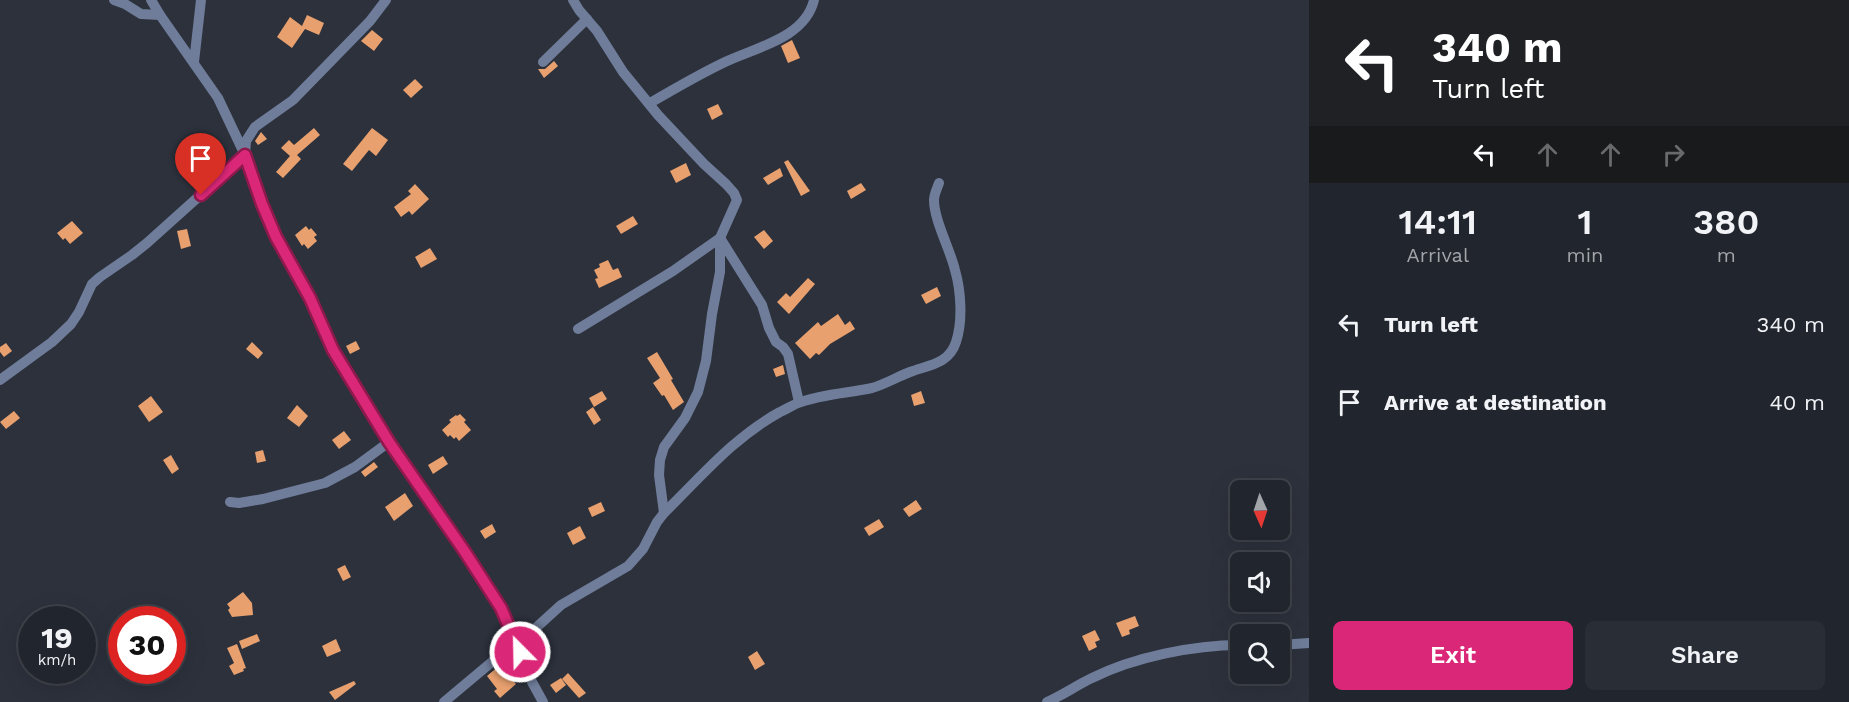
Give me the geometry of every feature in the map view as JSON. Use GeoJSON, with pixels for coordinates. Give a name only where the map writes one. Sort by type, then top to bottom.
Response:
{"type":"FeatureCollection","features":[{"type":"Feature","properties":{"kind":"street"},"geometry":{"type":"LineString","coordinates":[[114,0],[141,14],[160,15]]}},
{"type":"Feature","properties":{"kind":"street"},"geometry":{"type":"LineString","coordinates":[[151,0],[218,98],[245,155],[276,237],[310,298],[333,350],[389,442],[501,608],[517,641],[532,682],[543,702]]}},
{"type":"Feature","properties":{"kind":"street"},"geometry":{"type":"LineString","coordinates":[[194,62],[201,0]]}},
{"type":"Feature","properties":{"kind":"street"},"geometry":{"type":"LineString","coordinates":[[0,380],[61,334],[79,312],[92,284],[140,249],[245,155],[246,141],[255,127],[297,95],[370,21],[386,0]]}},
{"type":"Feature","properties":{"kind":"street"},"geometry":{"type":"LineString","coordinates":[[573,0],[597,31],[623,72],[658,115],[734,193],[737,200],[720,238],[720,272],[703,375],[693,405],[664,447],[660,460],[659,475],[664,513]]}},
{"type":"Feature","properties":{"kind":"street"},"geometry":{"type":"LineString","coordinates":[[650,104],[691,78],[786,34],[804,20],[812,9],[814,0]]}},
{"type":"Feature","properties":{"kind":"street"},"geometry":{"type":"LineString","coordinates":[[543,62],[586,19]]}},
{"type":"Feature","properties":{"kind":"street"},"geometry":{"type":"LineString","coordinates":[[520,652],[528,634],[561,605],[628,566],[643,549],[653,528],[664,513],[730,448],[769,418],[799,402],[874,387],[907,373],[943,362],[952,353],[957,341],[959,324],[958,291],[956,272],[936,213],[934,196],[939,183]]}},
{"type":"Feature","properties":{"kind":"street"},"geometry":{"type":"LineString","coordinates":[[578,329],[673,271],[720,238]]}},
{"type":"Feature","properties":{"kind":"street"},"geometry":{"type":"LineString","coordinates":[[720,238],[762,305],[776,342],[788,354],[799,402]]}},
{"type":"Feature","properties":{"kind":"street"},"geometry":{"type":"LineString","coordinates":[[230,502],[263,500],[326,483],[355,467],[389,442]]}},
{"type":"Feature","properties":{"kind":"street"},"geometry":{"type":"LineString","coordinates":[[444,702],[517,641]]}},
{"type":"Feature","properties":{"kind":"street"},"geometry":{"type":"LineString","coordinates":[[1290,644],[1309,643]]}},
{"type":"Feature","properties":{"kind":"street"},"geometry":{"type":"LineString","coordinates":[[1047,702],[1093,678],[1145,660],[1180,650],[1230,645]]}},
{"type":"Feature","properties":{"kind":"building"},"geometry":{"type":"Polygon","coordinates":[[[307,15],[324,23],[319,35],[305,29],[292,48],[277,37],[290,17],[302,26],[307,15]]]}},
{"type":"Feature","properties":{"kind":"building"},"geometry":{"type":"Polygon","coordinates":[[[372,30],[383,39],[374,51],[361,41],[372,30]]]}},
{"type":"Feature","properties":{"kind":"building"},"geometry":{"type":"Polygon","coordinates":[[[792,40],[800,58],[788,63],[781,46],[792,40]]]}},
{"type":"Feature","properties":{"kind":"building"},"geometry":{"type":"Polygon","coordinates":[[[554,61],[558,66],[544,78],[538,69],[545,69],[554,61]]]}},
{"type":"Feature","properties":{"kind":"building"},"geometry":{"type":"Polygon","coordinates":[[[415,79],[423,87],[411,98],[403,90],[415,79]]]}},
{"type":"Feature","properties":{"kind":"building"},"geometry":{"type":"Polygon","coordinates":[[[718,104],[723,114],[712,120],[707,109],[718,104]]]}},
{"type":"Feature","properties":{"kind":"building"},"geometry":{"type":"Polygon","coordinates":[[[314,128],[320,135],[297,155],[301,159],[283,178],[276,172],[290,156],[281,148],[289,140],[294,145],[314,128]]]}},
{"type":"Feature","properties":{"kind":"building"},"geometry":{"type":"Polygon","coordinates":[[[372,128],[388,140],[376,156],[369,150],[352,171],[343,164],[372,128]]]}},
{"type":"Feature","properties":{"kind":"building"},"geometry":{"type":"Polygon","coordinates":[[[261,132],[267,139],[258,145],[255,141],[261,132]]]}},
{"type":"Feature","properties":{"kind":"building"},"geometry":{"type":"Polygon","coordinates":[[[788,160],[810,191],[801,196],[784,162],[788,160]]]}},
{"type":"Feature","properties":{"kind":"building"},"geometry":{"type":"Polygon","coordinates":[[[686,163],[691,175],[676,183],[670,171],[686,163]]]}},
{"type":"Feature","properties":{"kind":"building"},"geometry":{"type":"Polygon","coordinates":[[[780,168],[783,176],[768,185],[763,178],[780,168]]]}},
{"type":"Feature","properties":{"kind":"building"},"geometry":{"type":"Polygon","coordinates":[[[861,183],[866,190],[851,199],[847,191],[861,183]]]}},
{"type":"Feature","properties":{"kind":"building"},"geometry":{"type":"Polygon","coordinates":[[[415,184],[429,199],[412,215],[409,211],[401,217],[394,207],[411,194],[408,191],[415,184]]]}},
{"type":"Feature","properties":{"kind":"building"},"geometry":{"type":"Polygon","coordinates":[[[633,216],[638,224],[621,234],[616,226],[633,216]]]}},
{"type":"Feature","properties":{"kind":"building"},"geometry":{"type":"Polygon","coordinates":[[[72,221],[83,233],[70,244],[57,233],[72,221]]]}},
{"type":"Feature","properties":{"kind":"building"},"geometry":{"type":"Polygon","coordinates":[[[306,226],[317,235],[314,237],[317,241],[308,249],[304,244],[302,246],[295,235],[306,226]]]}},
{"type":"Feature","properties":{"kind":"building"},"geometry":{"type":"Polygon","coordinates":[[[187,229],[191,246],[181,249],[177,231],[187,229]]]}},
{"type":"Feature","properties":{"kind":"building"},"geometry":{"type":"Polygon","coordinates":[[[764,230],[773,241],[764,249],[754,237],[764,230]]]}},
{"type":"Feature","properties":{"kind":"building"},"geometry":{"type":"Polygon","coordinates":[[[430,248],[437,259],[421,268],[415,257],[430,248]]]}},
{"type":"Feature","properties":{"kind":"building"},"geometry":{"type":"Polygon","coordinates":[[[608,260],[613,270],[618,268],[622,277],[599,288],[594,270],[600,267],[599,264],[608,260]]]}},
{"type":"Feature","properties":{"kind":"building"},"geometry":{"type":"Polygon","coordinates":[[[808,278],[815,284],[789,314],[777,302],[786,293],[790,297],[808,278]]]}},
{"type":"Feature","properties":{"kind":"building"},"geometry":{"type":"Polygon","coordinates":[[[937,287],[941,296],[926,304],[921,295],[937,287]]]}},
{"type":"Feature","properties":{"kind":"building"},"geometry":{"type":"Polygon","coordinates":[[[838,314],[845,325],[850,321],[855,329],[810,359],[795,343],[818,322],[821,326],[838,314]]]}},
{"type":"Feature","properties":{"kind":"building"},"geometry":{"type":"Polygon","coordinates":[[[356,341],[360,349],[350,354],[346,346],[356,341]]]}},
{"type":"Feature","properties":{"kind":"building"},"geometry":{"type":"Polygon","coordinates":[[[252,342],[263,353],[258,359],[246,349],[252,342]]]}},
{"type":"Feature","properties":{"kind":"building"},"geometry":{"type":"Polygon","coordinates":[[[6,343],[12,351],[4,357],[0,352],[0,347],[6,343]]]}},
{"type":"Feature","properties":{"kind":"building"},"geometry":{"type":"Polygon","coordinates":[[[657,352],[684,402],[673,410],[653,383],[660,378],[647,358],[657,352]]]}},
{"type":"Feature","properties":{"kind":"building"},"geometry":{"type":"Polygon","coordinates":[[[783,365],[785,374],[776,377],[773,369],[783,365]]]}},
{"type":"Feature","properties":{"kind":"building"},"geometry":{"type":"Polygon","coordinates":[[[602,391],[607,399],[594,407],[589,398],[602,391]]]}},
{"type":"Feature","properties":{"kind":"building"},"geometry":{"type":"Polygon","coordinates":[[[921,391],[925,403],[914,406],[911,395],[921,391]]]}},
{"type":"Feature","properties":{"kind":"building"},"geometry":{"type":"Polygon","coordinates":[[[151,396],[163,412],[149,422],[138,406],[151,396]]]}},
{"type":"Feature","properties":{"kind":"building"},"geometry":{"type":"Polygon","coordinates":[[[297,405],[308,416],[299,427],[287,418],[297,405]]]}},
{"type":"Feature","properties":{"kind":"building"},"geometry":{"type":"Polygon","coordinates":[[[593,407],[601,420],[594,425],[586,412],[593,407]]]}},
{"type":"Feature","properties":{"kind":"building"},"geometry":{"type":"Polygon","coordinates":[[[14,411],[20,418],[6,429],[0,422],[14,411]]]}},
{"type":"Feature","properties":{"kind":"building"},"geometry":{"type":"Polygon","coordinates":[[[460,414],[471,430],[459,441],[456,437],[454,439],[450,435],[448,437],[442,430],[451,422],[449,420],[460,414]]]}},
{"type":"Feature","properties":{"kind":"building"},"geometry":{"type":"Polygon","coordinates":[[[344,431],[351,440],[339,449],[332,440],[344,431]]]}},
{"type":"Feature","properties":{"kind":"building"},"geometry":{"type":"Polygon","coordinates":[[[263,450],[266,461],[257,463],[255,452],[263,450]]]}},
{"type":"Feature","properties":{"kind":"building"},"geometry":{"type":"Polygon","coordinates":[[[171,455],[179,469],[172,474],[163,460],[171,455]]]}},
{"type":"Feature","properties":{"kind":"building"},"geometry":{"type":"Polygon","coordinates":[[[443,456],[448,464],[433,474],[428,465],[443,456]]]}},
{"type":"Feature","properties":{"kind":"building"},"geometry":{"type":"Polygon","coordinates":[[[374,462],[378,467],[365,477],[361,472],[374,462]]]}},
{"type":"Feature","properties":{"kind":"building"},"geometry":{"type":"Polygon","coordinates":[[[405,493],[413,506],[394,521],[385,507],[405,493]]]}},
{"type":"Feature","properties":{"kind":"building"},"geometry":{"type":"Polygon","coordinates":[[[916,500],[922,509],[909,517],[903,509],[916,500]]]}},
{"type":"Feature","properties":{"kind":"building"},"geometry":{"type":"Polygon","coordinates":[[[601,502],[605,511],[592,517],[588,508],[601,502]]]}},
{"type":"Feature","properties":{"kind":"building"},"geometry":{"type":"Polygon","coordinates":[[[879,519],[884,527],[869,536],[864,528],[879,519]]]}},
{"type":"Feature","properties":{"kind":"building"},"geometry":{"type":"Polygon","coordinates":[[[492,524],[496,532],[485,539],[480,531],[492,524]]]}},
{"type":"Feature","properties":{"kind":"building"},"geometry":{"type":"Polygon","coordinates":[[[580,526],[586,538],[573,545],[567,533],[580,526]]]}},
{"type":"Feature","properties":{"kind":"building"},"geometry":{"type":"Polygon","coordinates":[[[345,565],[351,577],[343,581],[337,569],[345,565]]]}},
{"type":"Feature","properties":{"kind":"building"},"geometry":{"type":"Polygon","coordinates":[[[243,592],[252,603],[253,615],[232,617],[227,604],[243,592]]]}},
{"type":"Feature","properties":{"kind":"building"},"geometry":{"type":"Polygon","coordinates":[[[1135,616],[1139,626],[1129,630],[1130,634],[1122,637],[1116,623],[1135,616]]]}},
{"type":"Feature","properties":{"kind":"building"},"geometry":{"type":"Polygon","coordinates":[[[1095,630],[1100,640],[1095,642],[1097,647],[1089,651],[1082,636],[1095,630]]]}},
{"type":"Feature","properties":{"kind":"building"},"geometry":{"type":"Polygon","coordinates":[[[257,634],[260,641],[242,649],[239,641],[257,634]]]}},
{"type":"Feature","properties":{"kind":"building"},"geometry":{"type":"Polygon","coordinates":[[[336,639],[341,651],[327,657],[322,646],[336,639]]]}},
{"type":"Feature","properties":{"kind":"building"},"geometry":{"type":"Polygon","coordinates":[[[237,644],[246,668],[234,675],[229,666],[234,663],[227,648],[237,644]]]}},
{"type":"Feature","properties":{"kind":"building"},"geometry":{"type":"Polygon","coordinates":[[[757,651],[765,664],[755,670],[748,657],[757,651]]]}},
{"type":"Feature","properties":{"kind":"building"},"geometry":{"type":"Polygon","coordinates":[[[507,664],[515,673],[510,677],[516,684],[500,698],[494,691],[497,689],[487,676],[500,665],[502,668],[507,664]]]}},
{"type":"Feature","properties":{"kind":"building"},"geometry":{"type":"Polygon","coordinates":[[[568,673],[586,693],[579,698],[562,679],[568,673]]]}},
{"type":"Feature","properties":{"kind":"building"},"geometry":{"type":"Polygon","coordinates":[[[561,678],[566,685],[556,693],[550,685],[561,678]]]}},
{"type":"Feature","properties":{"kind":"building"},"geometry":{"type":"Polygon","coordinates":[[[354,681],[356,684],[335,700],[329,692],[354,681]]]}},
{"type":"Feature","properties":{"kind":"route"},"geometry":{"type":"LineString","coordinates":[[201,195],[245,155],[276,237],[310,298],[345,372],[389,442],[501,608],[520,652]]}}]}
